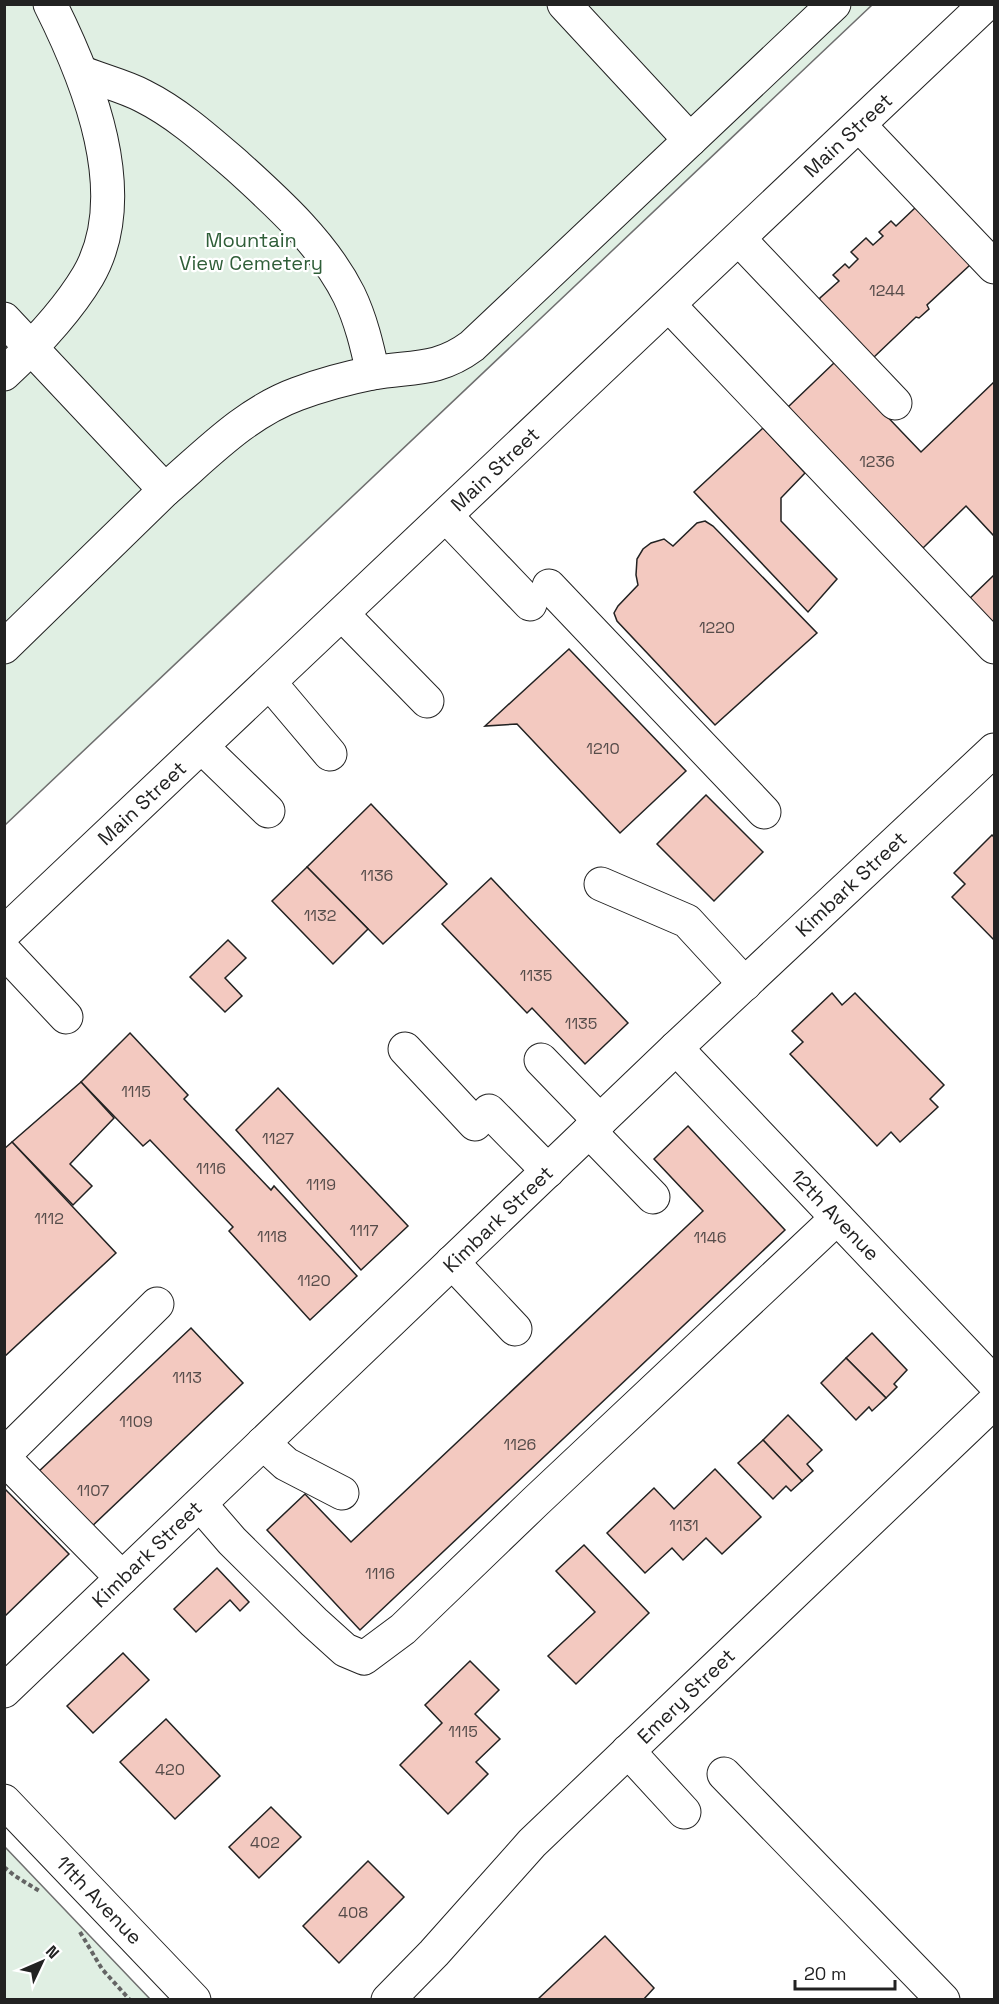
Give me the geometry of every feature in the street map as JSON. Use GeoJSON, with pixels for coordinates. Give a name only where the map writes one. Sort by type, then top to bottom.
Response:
{"type":"FeatureCollection","features":[{"type":"Feature","properties":{"kind":"main road"},"geometry":{"type":"LineString","coordinates":[[4,374],[32,348],[89,274],[102,238],[107,210],[107,175],[97,120],[83,74],[50,4]]}},
{"type":"Feature","properties":{"kind":"main road"},"geometry":{"type":"LineString","coordinates":[[564,4],[690,140]]}},
{"type":"Feature","properties":{"kind":"main road"},"geometry":{"type":"LineString","coordinates":[[4,647],[165,490],[243,423],[267,407],[298,393],[373,373],[417,369],[450,360],[472,346],[834,4]]}},
{"type":"Feature","properties":{"kind":"main road","name":"Main Street"},"geometry":{"type":"LineString","coordinates":[[4,933],[986,4]]}},
{"type":"Feature","properties":{"kind":"main road"},"geometry":{"type":"LineString","coordinates":[[83,74],[142,95],[173,113],[259,186],[306,233],[329,260],[348,294],[362,325],[373,373]]}},
{"type":"Feature","properties":{"kind":"main road"},"geometry":{"type":"LineString","coordinates":[[859,125],[994,267]]}},
{"type":"Feature","properties":{"kind":"main road"},"geometry":{"type":"LineString","coordinates":[[738,239],[895,403]]}},
{"type":"Feature","properties":{"kind":"main road"},"geometry":{"type":"LineString","coordinates":[[669,304],[994,647]]}},
{"type":"Feature","properties":{"kind":"main road"},"geometry":{"type":"LineString","coordinates":[[4,319],[165,490]]}},
{"type":"Feature","properties":{"kind":"main road"},"geometry":{"type":"LineString","coordinates":[[446,516],[539,595],[764,812]]}},
{"type":"Feature","properties":{"kind":"main road"},"geometry":{"type":"LineString","coordinates":[[342,614],[428,701]]}},
{"type":"Feature","properties":{"kind":"main road"},"geometry":{"type":"LineString","coordinates":[[270,683],[330,754]]}},
{"type":"Feature","properties":{"kind":"main road"},"geometry":{"type":"LineString","coordinates":[[202,747],[268,811]]}},
{"type":"Feature","properties":{"kind":"main road","name":"Kimbark Street"},"geometry":{"type":"LineString","coordinates":[[4,1690],[676,1048],[994,750]]}},
{"type":"Feature","properties":{"kind":"main road"},"geometry":{"type":"LineString","coordinates":[[601,884],[687,921],[745,984]]}},
{"type":"Feature","properties":{"kind":"main road"},"geometry":{"type":"LineString","coordinates":[[4,951],[66,1017]]}},
{"type":"Feature","properties":{"kind":"main road","name":"12th Avenue"},"geometry":{"type":"LineString","coordinates":[[676,1048],[994,1383]]}},
{"type":"Feature","properties":{"kind":"main road"},"geometry":{"type":"LineString","coordinates":[[405,1049],[548,1171]]}},
{"type":"Feature","properties":{"kind":"main road"},"geometry":{"type":"LineString","coordinates":[[541,1060],[653,1197]]}},
{"type":"Feature","properties":{"kind":"main road"},"geometry":{"type":"LineString","coordinates":[[200,1504],[232,1541],[314,1622],[345,1650],[364,1658],[403,1629],[837,1218]]}},
{"type":"Feature","properties":{"kind":"main road"},"geometry":{"type":"LineString","coordinates":[[452,1262],[515,1329]]}},
{"type":"Feature","properties":{"kind":"main road"},"geometry":{"type":"LineString","coordinates":[[122,1578],[4,1457],[157,1304]]}},
{"type":"Feature","properties":{"kind":"main road","name":"Emery Street"},"geometry":{"type":"LineString","coordinates":[[388,2000],[434,1953],[532,1843],[994,1402]]}},
{"type":"Feature","properties":{"kind":"main road"},"geometry":{"type":"LineString","coordinates":[[263,1443],[286,1464],[342,1493]]}},
{"type":"Feature","properties":{"kind":"main road"},"geometry":{"type":"LineString","coordinates":[[628,1751],[684,1812]]}},
{"type":"Feature","properties":{"kind":"main road"},"geometry":{"type":"LineString","coordinates":[[724,1774],[943,2000]]}},
{"type":"Feature","properties":{"kind":"main road","name":"11th Avenue"},"geometry":{"type":"LineString","coordinates":[[4,1801],[194,2000]]}},
{"type":"Feature","properties":{"kind":"path"},"geometry":{"type":"LineString","coordinates":[[4,1867],[43,1893]]}},
{"type":"Feature","properties":{"kind":"path"},"geometry":{"type":"LineString","coordinates":[[72,1924],[80,1932],[102,1969],[130,2000]]}},
{"type":"Feature","properties":{"kind":"green space","name":"Mountain View Cemetery"},"geometry":{"type":"Polygon","coordinates":[[[5,5],[872,5],[5,825],[5,5]]]}},
{"type":"Feature","properties":{"kind":"green space"},"geometry":{"type":"Polygon","coordinates":[[[5,1847],[150,1999],[5,1999],[5,1847]]]}},
{"type":"Feature","properties":{"kind":"building"},"geometry":{"type":"Polygon","coordinates":[[[916,207],[970,265],[927,305],[929,309],[919,318],[916,317],[873,358],[819,302],[820,298],[839,281],[833,275],[845,264],[849,268],[858,259],[851,252],[866,238],[873,245],[883,236],[879,232],[891,221],[896,226],[916,207]]]}},
{"type":"Feature","properties":{"kind":"building"},"geometry":{"type":"Polygon","coordinates":[[[835,362],[921,452],[994,382],[994,536],[966,506],[923,548],[788,407],[835,362]]]}},
{"type":"Feature","properties":{"kind":"building"},"geometry":{"type":"Polygon","coordinates":[[[763,428],[805,473],[781,498],[781,521],[837,579],[808,612],[694,492],[763,428]]]}},
{"type":"Feature","properties":{"kind":"building"},"geometry":{"type":"Polygon","coordinates":[[[705,521],[713,526],[817,633],[715,725],[617,621],[614,613],[638,585],[637,559],[643,549],[651,543],[664,539],[673,546],[697,523],[705,521]]]}},
{"type":"Feature","properties":{"kind":"building"},"geometry":{"type":"Polygon","coordinates":[[[994,575],[994,632],[966,602],[994,575]]]}},
{"type":"Feature","properties":{"kind":"building"},"geometry":{"type":"Polygon","coordinates":[[[569,649],[686,771],[620,833],[517,724],[485,726],[569,649]]]}},
{"type":"Feature","properties":{"kind":"building"},"geometry":{"type":"Polygon","coordinates":[[[706,795],[763,852],[714,901],[657,844],[706,795]]]}},
{"type":"Feature","properties":{"kind":"building"},"geometry":{"type":"Polygon","coordinates":[[[371,804],[447,884],[383,944],[307,867],[371,804]]]}},
{"type":"Feature","properties":{"kind":"building"},"geometry":{"type":"Polygon","coordinates":[[[992,835],[994,837],[994,940],[952,897],[965,884],[954,873],[992,835]]]}},
{"type":"Feature","properties":{"kind":"building"},"geometry":{"type":"Polygon","coordinates":[[[307,867],[368,929],[333,964],[272,901],[307,867]]]}},
{"type":"Feature","properties":{"kind":"building"},"geometry":{"type":"Polygon","coordinates":[[[491,878],[628,1023],[585,1064],[532,1008],[527,1013],[442,924],[491,878]]]}},
{"type":"Feature","properties":{"kind":"building"},"geometry":{"type":"Polygon","coordinates":[[[228,940],[246,958],[225,978],[242,996],[225,1012],[190,977],[228,940]]]}},
{"type":"Feature","properties":{"kind":"building"},"geometry":{"type":"Polygon","coordinates":[[[832,993],[842,1005],[855,993],[944,1085],[930,1099],[938,1107],[900,1142],[891,1132],[877,1146],[790,1054],[803,1042],[792,1031],[832,993]]]}},
{"type":"Feature","properties":{"kind":"building"},"geometry":{"type":"Polygon","coordinates":[[[130,1033],[188,1095],[184,1099],[271,1190],[274,1186],[357,1276],[310,1320],[229,1231],[233,1227],[150,1140],[143,1146],[81,1082],[130,1033]]]}},
{"type":"Feature","properties":{"kind":"building"},"geometry":{"type":"Polygon","coordinates":[[[81,1082],[114,1118],[70,1164],[92,1186],[73,1205],[12,1142],[81,1082]]]}},
{"type":"Feature","properties":{"kind":"building"},"geometry":{"type":"Polygon","coordinates":[[[278,1088],[408,1226],[361,1270],[236,1130],[278,1088]]]}},
{"type":"Feature","properties":{"kind":"building"},"geometry":{"type":"Polygon","coordinates":[[[688,1126],[785,1230],[360,1630],[267,1530],[305,1494],[351,1542],[703,1211],[654,1159],[688,1126]]]}},
{"type":"Feature","properties":{"kind":"building"},"geometry":{"type":"Polygon","coordinates":[[[12,1142],[116,1253],[4,1357],[4,1149],[12,1142]]]}},
{"type":"Feature","properties":{"kind":"building"},"geometry":{"type":"Polygon","coordinates":[[[191,1328],[243,1383],[88,1530],[36,1474],[191,1328]]]}},
{"type":"Feature","properties":{"kind":"building"},"geometry":{"type":"Polygon","coordinates":[[[872,1333],[907,1370],[894,1384],[897,1387],[886,1398],[846,1358],[872,1333]]]}},
{"type":"Feature","properties":{"kind":"building"},"geometry":{"type":"Polygon","coordinates":[[[846,1358],[886,1398],[872,1411],[869,1407],[856,1420],[821,1383],[846,1358]]]}},
{"type":"Feature","properties":{"kind":"building"},"geometry":{"type":"Polygon","coordinates":[[[788,1415],[822,1450],[807,1464],[813,1471],[802,1481],[763,1440],[788,1415]]]}},
{"type":"Feature","properties":{"kind":"building"},"geometry":{"type":"Polygon","coordinates":[[[763,1440],[802,1481],[791,1491],[786,1486],[773,1499],[738,1463],[763,1440]]]}},
{"type":"Feature","properties":{"kind":"building"},"geometry":{"type":"Polygon","coordinates":[[[715,1469],[761,1517],[722,1554],[706,1538],[683,1560],[672,1548],[645,1573],[607,1533],[654,1488],[674,1509],[715,1469]]]}},
{"type":"Feature","properties":{"kind":"building"},"geometry":{"type":"Polygon","coordinates":[[[4,1488],[69,1554],[4,1617],[4,1488]]]}},
{"type":"Feature","properties":{"kind":"building"},"geometry":{"type":"Polygon","coordinates":[[[584,1545],[649,1613],[576,1684],[548,1656],[595,1612],[556,1571],[584,1545]]]}},
{"type":"Feature","properties":{"kind":"building"},"geometry":{"type":"Polygon","coordinates":[[[217,1568],[249,1602],[240,1611],[230,1600],[196,1632],[174,1609],[217,1568]]]}},
{"type":"Feature","properties":{"kind":"building"},"geometry":{"type":"Polygon","coordinates":[[[123,1653],[149,1680],[93,1733],[67,1706],[123,1653]]]}},
{"type":"Feature","properties":{"kind":"building"},"geometry":{"type":"Polygon","coordinates":[[[470,1661],[499,1690],[475,1714],[500,1739],[476,1762],[488,1774],[448,1814],[400,1765],[442,1723],[425,1705],[470,1661]]]}},
{"type":"Feature","properties":{"kind":"building"},"geometry":{"type":"Polygon","coordinates":[[[166,1719],[220,1776],[175,1819],[120,1762],[166,1719]]]}},
{"type":"Feature","properties":{"kind":"building"},"geometry":{"type":"Polygon","coordinates":[[[271,1807],[301,1837],[259,1878],[229,1847],[271,1807]]]}},
{"type":"Feature","properties":{"kind":"building"},"geometry":{"type":"Polygon","coordinates":[[[368,1861],[404,1897],[339,1963],[303,1926],[368,1861]]]}},
{"type":"Feature","properties":{"kind":"building"},"geometry":{"type":"Polygon","coordinates":[[[605,1936],[654,1988],[643,2000],[537,2000],[605,1936]]]}}]}
